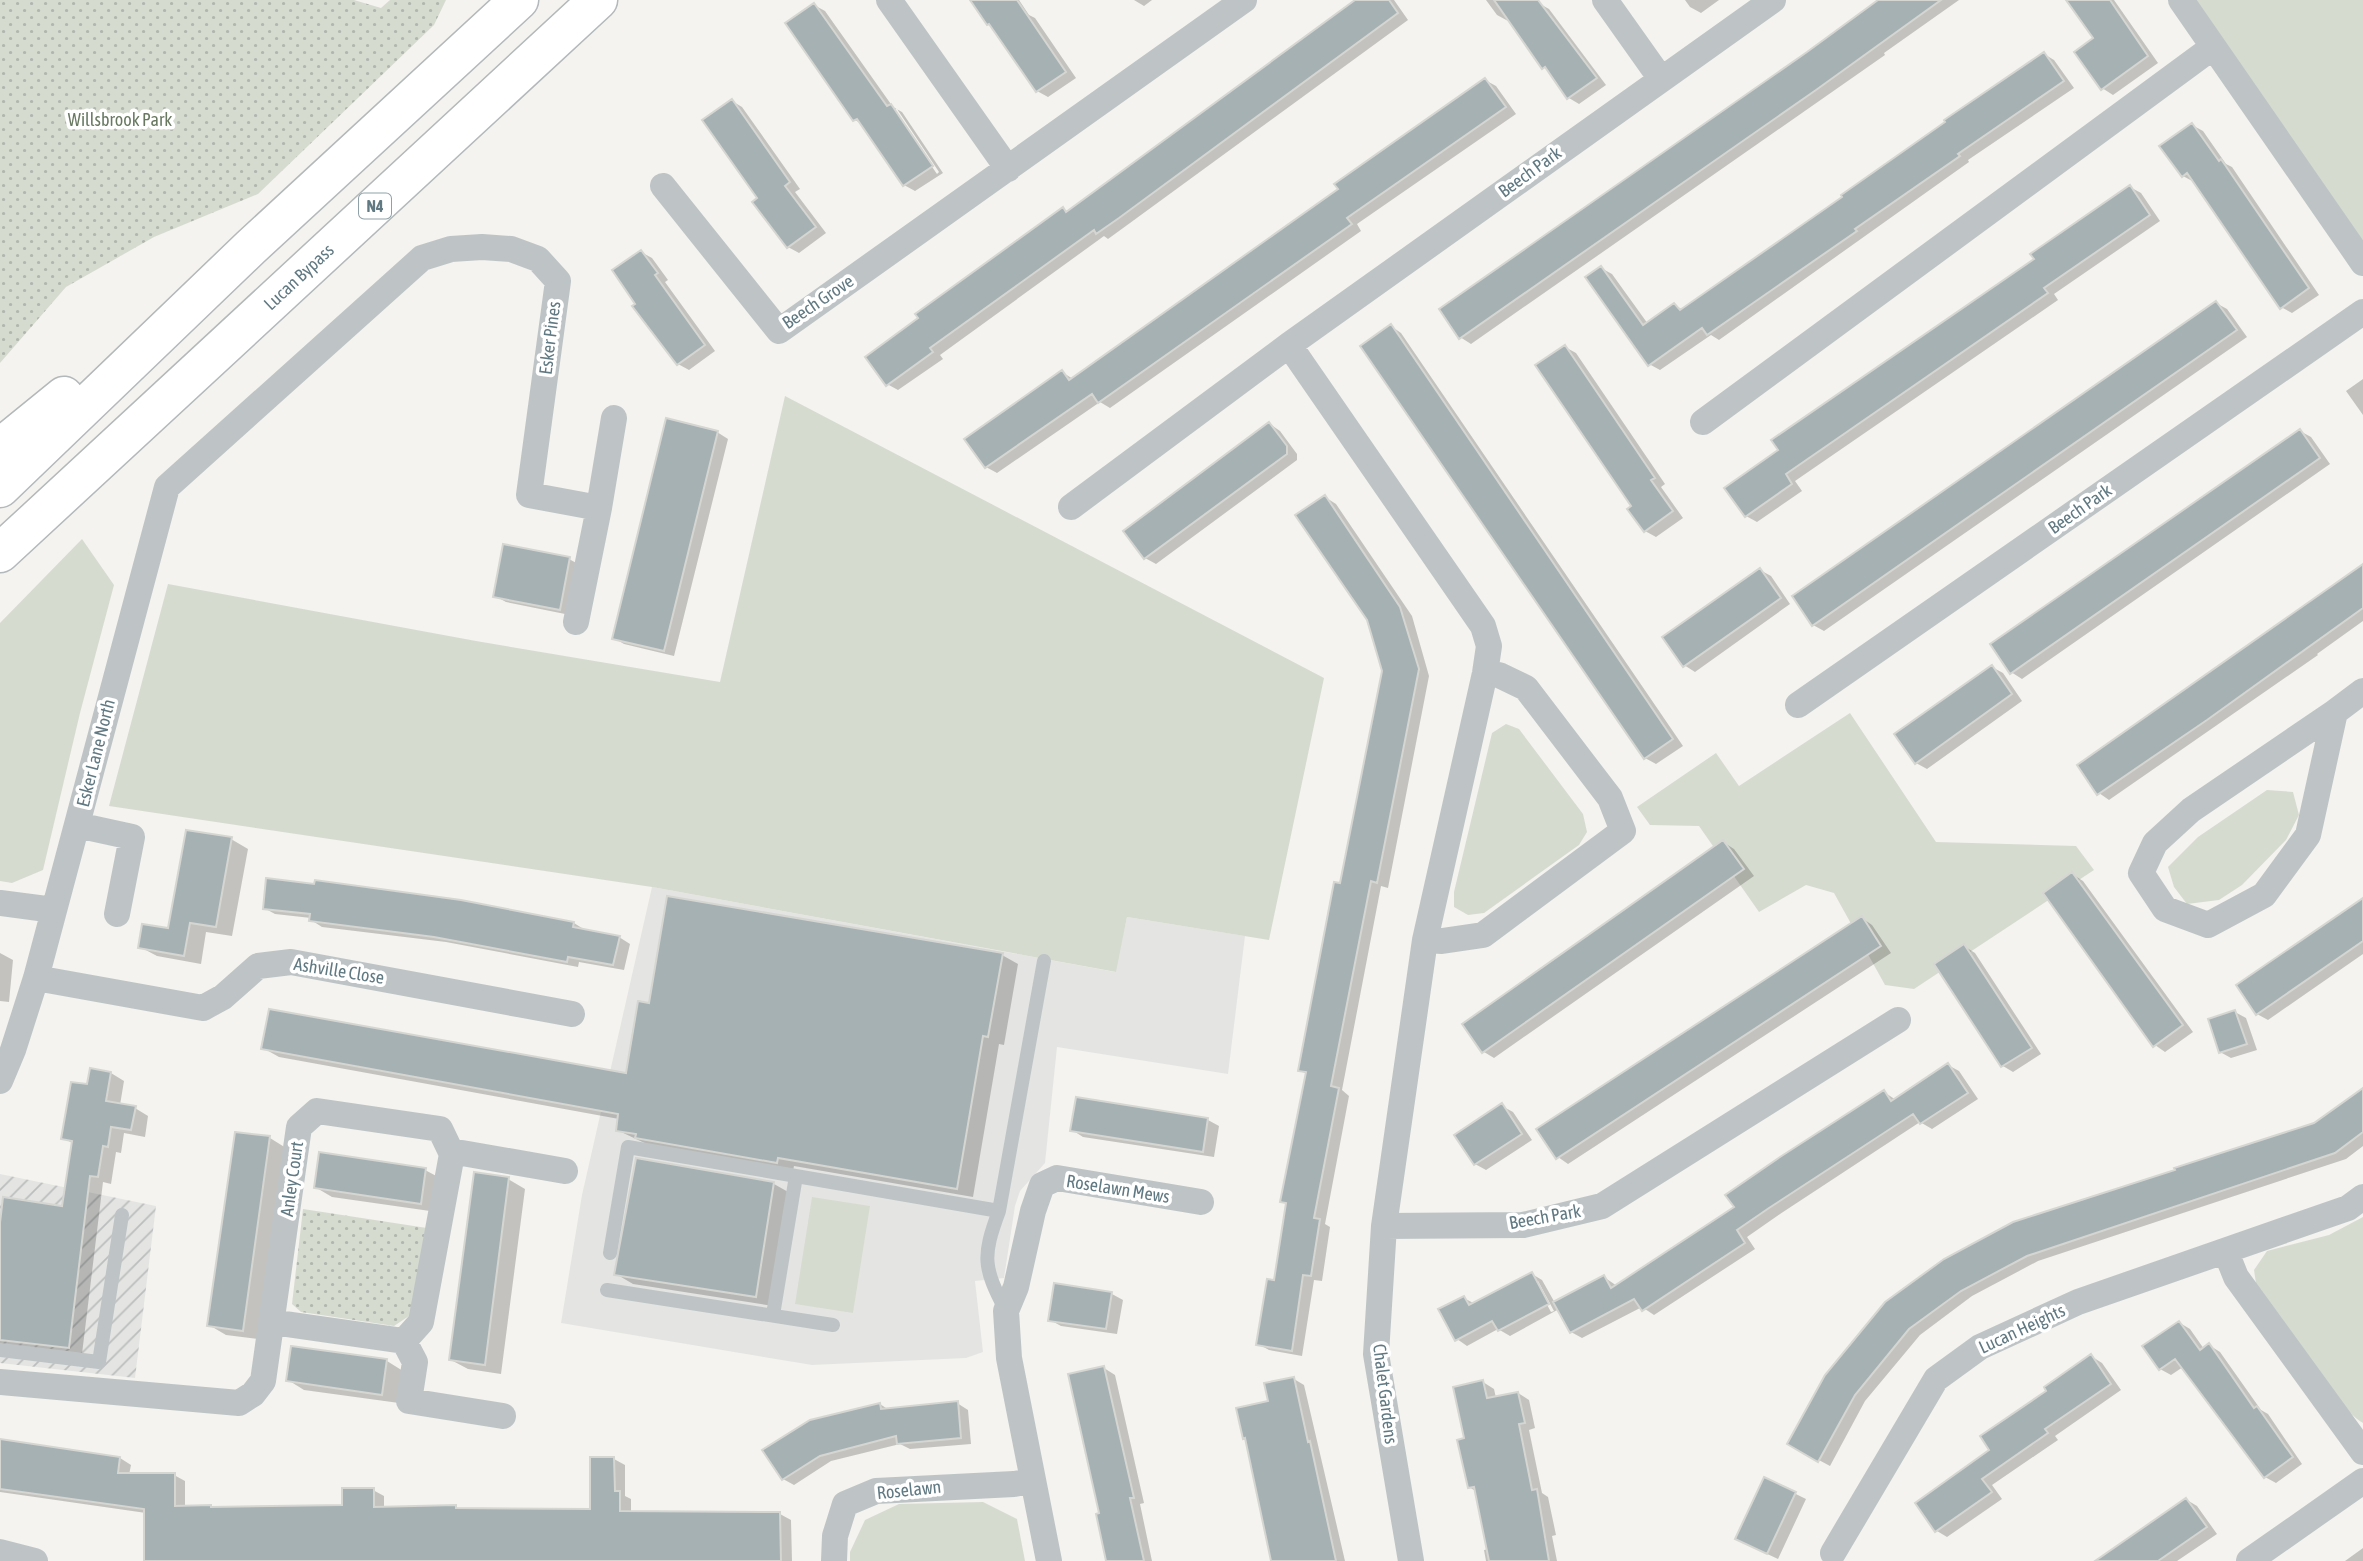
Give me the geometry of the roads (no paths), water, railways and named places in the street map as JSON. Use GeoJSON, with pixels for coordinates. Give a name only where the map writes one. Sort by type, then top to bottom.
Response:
{"type":"FeatureCollection","features":[{"type":"Feature","properties":{"kind":"highway"},"geometry":{"type":"LineString","coordinates":[[0,488],[251,247],[519,0]]}},
{"type":"Feature","properties":{"kind":"highway","name":"Lucan Bypass"},"geometry":{"type":"LineString","coordinates":[[0,553],[598,0]]}},
{"type":"Feature","properties":{"kind":"highway"},"geometry":{"type":"LineString","coordinates":[[0,448],[251,247]]}},
{"type":"Feature","properties":{"kind":"highway"},"geometry":{"type":"LineString","coordinates":[[0,575],[153,414]]}},
{"type":"Feature","properties":{"kind":"street"},"geometry":{"type":"LineString","coordinates":[[889,0],[1008,169]]}},
{"type":"Feature","properties":{"kind":"street","name":"Beech Grove"},"geometry":{"type":"LineString","coordinates":[[663,186],[779,331],[1243,0]]}},
{"type":"Feature","properties":{"kind":"street"},"geometry":{"type":"LineString","coordinates":[[1605,0],[1661,79]]}},
{"type":"Feature","properties":{"kind":"street","name":"Beech Park"},"geometry":{"type":"LineString","coordinates":[[1071,507],[1289,345],[1773,0]]}},
{"type":"Feature","properties":{"kind":"street"},"geometry":{"type":"LineString","coordinates":[[2181,0],[2363,263]]}},
{"type":"Feature","properties":{"kind":"street"},"geometry":{"type":"LineString","coordinates":[[1703,422],[2213,47]]}},
{"type":"Feature","properties":{"kind":"street","name":"Esker Pines"},"geometry":{"type":"LineString","coordinates":[[216,443],[422,258],[451,249],[511,249],[538,259],[558,281],[529,495],[599,508]]}},
{"type":"Feature","properties":{"kind":"street","name":"Beech Park"},"geometry":{"type":"LineString","coordinates":[[1798,705],[2363,312]]}},
{"type":"Feature","properties":{"kind":"street"},"geometry":{"type":"LineString","coordinates":[[1289,345],[1483,626],[1489,646],[1425,940],[1384,1226]]}},
{"type":"Feature","properties":{"kind":"street"},"geometry":{"type":"LineString","coordinates":[[576,622],[614,418]]}},
{"type":"Feature","properties":{"kind":"street","name":"Esker Lane North"},"geometry":{"type":"LineString","coordinates":[[0,1081],[13,1051],[36,978],[167,487],[216,443]]}},
{"type":"Feature","properties":{"kind":"street"},"geometry":{"type":"LineString","coordinates":[[1425,940],[1442,941],[1483,935],[1623,831],[1610,799],[1526,688],[1499,675],[1485,673]]}},
{"type":"Feature","properties":{"kind":"street"},"geometry":{"type":"LineString","coordinates":[[2335,712],[2308,835],[2264,895],[2208,925],[2165,909],[2141,873],[2155,843],[2191,810],[2363,691]]}},
{"type":"Feature","properties":{"kind":"street"},"geometry":{"type":"LineString","coordinates":[[77,825],[132,837],[117,914]]}},
{"type":"Feature","properties":{"kind":"street"},"geometry":{"type":"LineString","coordinates":[[0,903],[54,910]]}},
{"type":"Feature","properties":{"kind":"street","name":"Ashville Close"},"geometry":{"type":"LineString","coordinates":[[36,978],[203,1007],[223,996],[258,966],[291,962],[572,1014]]}},
{"type":"Feature","properties":{"kind":"street","name":"Beech Park"},"geometry":{"type":"LineString","coordinates":[[1384,1226],[1523,1225],[1602,1206],[1898,1020]]}},
{"type":"Feature","properties":{"kind":"street","name":"Anley Court"},"geometry":{"type":"LineString","coordinates":[[0,1382],[239,1403],[253,1394],[263,1381],[299,1128],[317,1111],[440,1129],[452,1154]]}},
{"type":"Feature","properties":{"kind":"street"},"geometry":{"type":"LineString","coordinates":[[404,1341],[421,1322],[452,1154],[462,1153],[565,1171]]}},
{"type":"Feature","properties":{"kind":"street","name":"Roselawn Mews"},"geometry":{"type":"LineString","coordinates":[[1006,1311],[1016,1287],[1033,1210],[1042,1185],[1056,1178],[1201,1202]]}},
{"type":"Feature","properties":{"kind":"street","name":"Lucan Heights"},"geometry":{"type":"LineString","coordinates":[[1833,1553],[1936,1379],[1980,1347],[2078,1302],[2348,1208],[2363,1197]]}},
{"type":"Feature","properties":{"kind":"street","name":"Chalet Gardens"},"geometry":{"type":"LineString","coordinates":[[1384,1226],[1376,1354],[1411,1561]]}},
{"type":"Feature","properties":{"kind":"street"},"geometry":{"type":"LineString","coordinates":[[2226,1252],[2236,1277],[2363,1451]]}},
{"type":"Feature","properties":{"kind":"street"},"geometry":{"type":"LineString","coordinates":[[1006,1311],[1009,1358],[1049,1561]]}},
{"type":"Feature","properties":{"kind":"street"},"geometry":{"type":"LineString","coordinates":[[272,1322],[404,1341]]}},
{"type":"Feature","properties":{"kind":"street"},"geometry":{"type":"LineString","coordinates":[[404,1341],[415,1362],[409,1401],[503,1416]]}},
{"type":"Feature","properties":{"kind":"street","name":"Roselawn"},"geometry":{"type":"LineString","coordinates":[[834,1561],[835,1536],[845,1504],[876,1491],[1032,1481]]}},
{"type":"Feature","properties":{"kind":"street"},"geometry":{"type":"LineString","coordinates":[[2249,1561],[2363,1481]]}},
{"type":"Feature","properties":{"kind":"street"},"geometry":{"type":"LineString","coordinates":[[0,1552],[35,1561]]}},
{"type":"Feature","properties":{"kind":"lane"},"geometry":{"type":"LineString","coordinates":[[1006,1311],[990,1280],[986,1245],[999,1211],[1044,961]]}},
{"type":"Feature","properties":{"kind":"lane"},"geometry":{"type":"LineString","coordinates":[[610,1253],[628,1147],[999,1211]]}},
{"type":"Feature","properties":{"kind":"lane"},"geometry":{"type":"LineString","coordinates":[[773,1315],[796,1177]]}},
{"type":"Feature","properties":{"kind":"lane"},"geometry":{"type":"LineString","coordinates":[[0,1350],[99,1362],[122,1215]]}},
{"type":"Feature","properties":{"kind":"lane"},"geometry":{"type":"LineString","coordinates":[[607,1290],[833,1325]]}},
{"type":"Feature","properties":{"kind":"park label","name":"Willsbrook Park"},"geometry":{"type":"Point","coordinates":[120,120]}}]}
